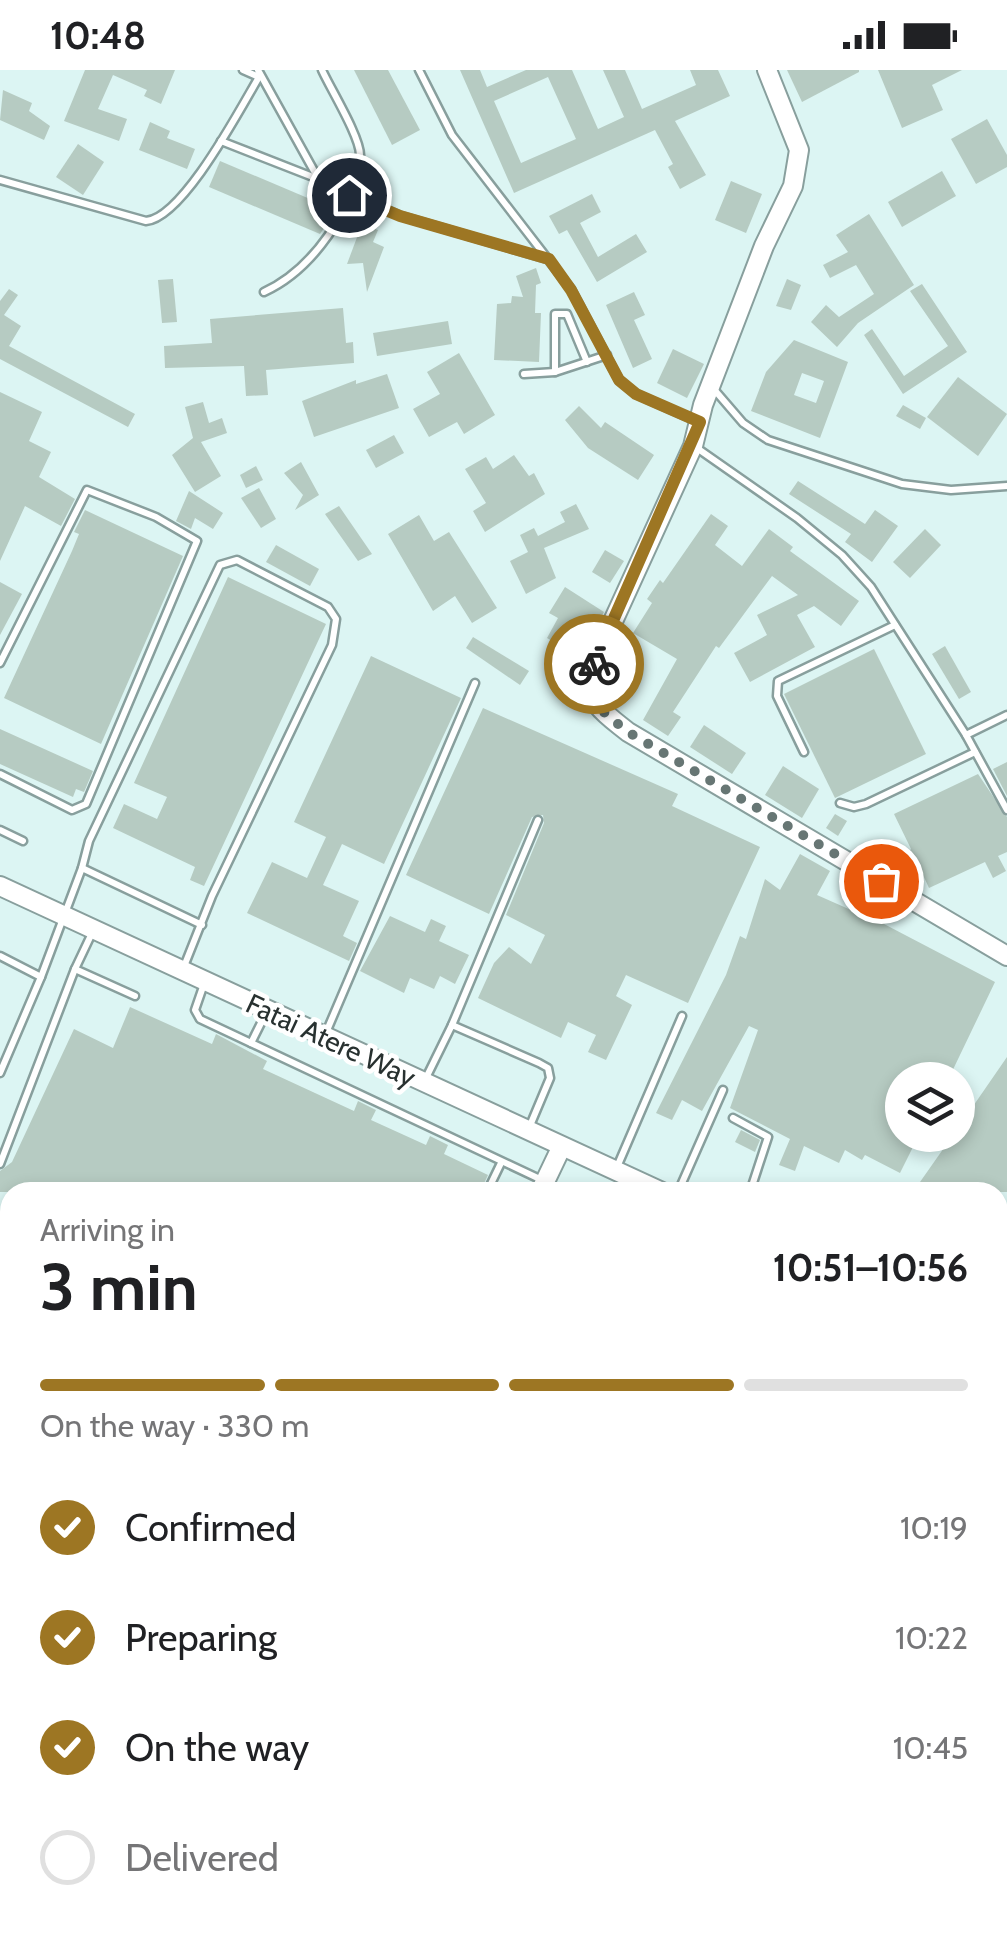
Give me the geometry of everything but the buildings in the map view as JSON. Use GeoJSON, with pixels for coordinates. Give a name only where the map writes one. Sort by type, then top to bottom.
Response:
{"type":"FeatureCollection","features":[{"type":"Feature","properties":{"kind":"street"},"geometry":{"type":"LineString","coordinates":[[767,70],[799,150],[794,186],[764,246],[711,386],[693,446],[588,676],[594,704],[628,732],[1007,956]]}},
{"type":"Feature","properties":{"kind":"street","name":"Fatai Atere Way"},"geometry":{"type":"LineString","coordinates":[[0,886],[638,1182]]}},
{"type":"Feature","properties":{"kind":"street"},"geometry":{"type":"LineString","coordinates":[[544,1182],[561,1148]]}},
{"type":"Feature","properties":{"kind":"lane"},"geometry":{"type":"LineString","coordinates":[[243,70],[259,73],[320,180]]}},
{"type":"Feature","properties":{"kind":"lane"},"geometry":{"type":"LineString","coordinates":[[264,292],[313,254],[349,195],[358,146],[322,70]]}},
{"type":"Feature","properties":{"kind":"lane"},"geometry":{"type":"LineString","coordinates":[[419,70],[452,135],[549,259],[619,380],[636,394],[700,422]]}},
{"type":"Feature","properties":{"kind":"lane"},"geometry":{"type":"LineString","coordinates":[[0,180],[151,221],[169,211],[221,141],[259,73]]}},
{"type":"Feature","properties":{"kind":"lane"},"geometry":{"type":"LineString","coordinates":[[221,141],[400,216],[549,259]]}},
{"type":"Feature","properties":{"kind":"lane"},"geometry":{"type":"LineString","coordinates":[[555,372],[556,314],[567,314],[587,362]]}},
{"type":"Feature","properties":{"kind":"lane"},"geometry":{"type":"LineString","coordinates":[[524,374],[555,372],[607,355]]}},
{"type":"Feature","properties":{"kind":"lane"},"geometry":{"type":"LineString","coordinates":[[711,386],[743,423],[768,440],[902,484],[951,490],[1007,486]]}},
{"type":"Feature","properties":{"kind":"lane"},"geometry":{"type":"LineString","coordinates":[[693,446],[842,555],[871,587],[966,735],[1007,810]]}},
{"type":"Feature","properties":{"kind":"lane"},"geometry":{"type":"LineString","coordinates":[[0,664],[87,490],[156,517],[197,541],[86,804],[72,810],[0,774]]}},
{"type":"Feature","properties":{"kind":"lane"},"geometry":{"type":"LineString","coordinates":[[0,1074],[66,918],[89,841],[209,584],[222,563],[237,560],[328,607],[336,629],[182,970]]}},
{"type":"Feature","properties":{"kind":"lane"},"geometry":{"type":"LineString","coordinates":[[804,752],[777,696],[778,681],[895,625]]}},
{"type":"Feature","properties":{"kind":"lane"},"geometry":{"type":"LineString","coordinates":[[324,1036],[475,683]]}},
{"type":"Feature","properties":{"kind":"lane"},"geometry":{"type":"LineString","coordinates":[[966,735],[1007,715]]}},
{"type":"Feature","properties":{"kind":"lane"},"geometry":{"type":"LineString","coordinates":[[840,803],[854,807],[866,804],[976,752]]}},
{"type":"Feature","properties":{"kind":"lane"},"geometry":{"type":"LineString","coordinates":[[424,1083],[538,820]]}},
{"type":"Feature","properties":{"kind":"lane"},"geometry":{"type":"LineString","coordinates":[[0,830],[24,842]]}},
{"type":"Feature","properties":{"kind":"lane"},"geometry":{"type":"LineString","coordinates":[[82,868],[202,926]]}},
{"type":"Feature","properties":{"kind":"lane"},"geometry":{"type":"LineString","coordinates":[[0,1164],[75,969],[94,930]]}},
{"type":"Feature","properties":{"kind":"lane"},"geometry":{"type":"LineString","coordinates":[[0,956],[42,977]]}},
{"type":"Feature","properties":{"kind":"lane"},"geometry":{"type":"LineString","coordinates":[[75,969],[136,996]]}},
{"type":"Feature","properties":{"kind":"lane"},"geometry":{"type":"LineString","coordinates":[[205,980],[196,1016],[533,1182]]}},
{"type":"Feature","properties":{"kind":"lane"},"geometry":{"type":"LineString","coordinates":[[251,1043],[267,1010]]}},
{"type":"Feature","properties":{"kind":"lane"},"geometry":{"type":"LineString","coordinates":[[615,1172],[682,1016]]}},
{"type":"Feature","properties":{"kind":"lane"},"geometry":{"type":"LineString","coordinates":[[452,1025],[548,1068],[550,1078],[528,1132]]}},
{"type":"Feature","properties":{"kind":"lane"},"geometry":{"type":"LineString","coordinates":[[682,1182],[723,1090]]}},
{"type":"Feature","properties":{"kind":"lane"},"geometry":{"type":"LineString","coordinates":[[732,1118],[768,1137],[753,1182]]}},
{"type":"Feature","properties":{"kind":"lane"},"geometry":{"type":"LineString","coordinates":[[492,1182],[501,1163]]}},
{"type":"Feature","properties":{"kind":"way so far"},"geometry":{"type":"LineString","coordinates":[[594,664],[588,676],[588,694],[594,704],[628,732],[881,881]]}},
{"type":"Feature","properties":{"kind":"route"},"geometry":{"type":"LineString","coordinates":[[349,195],[400,216],[549,259],[571,290],[619,380],[636,394],[700,422],[693,446],[594,664]]}}]}
